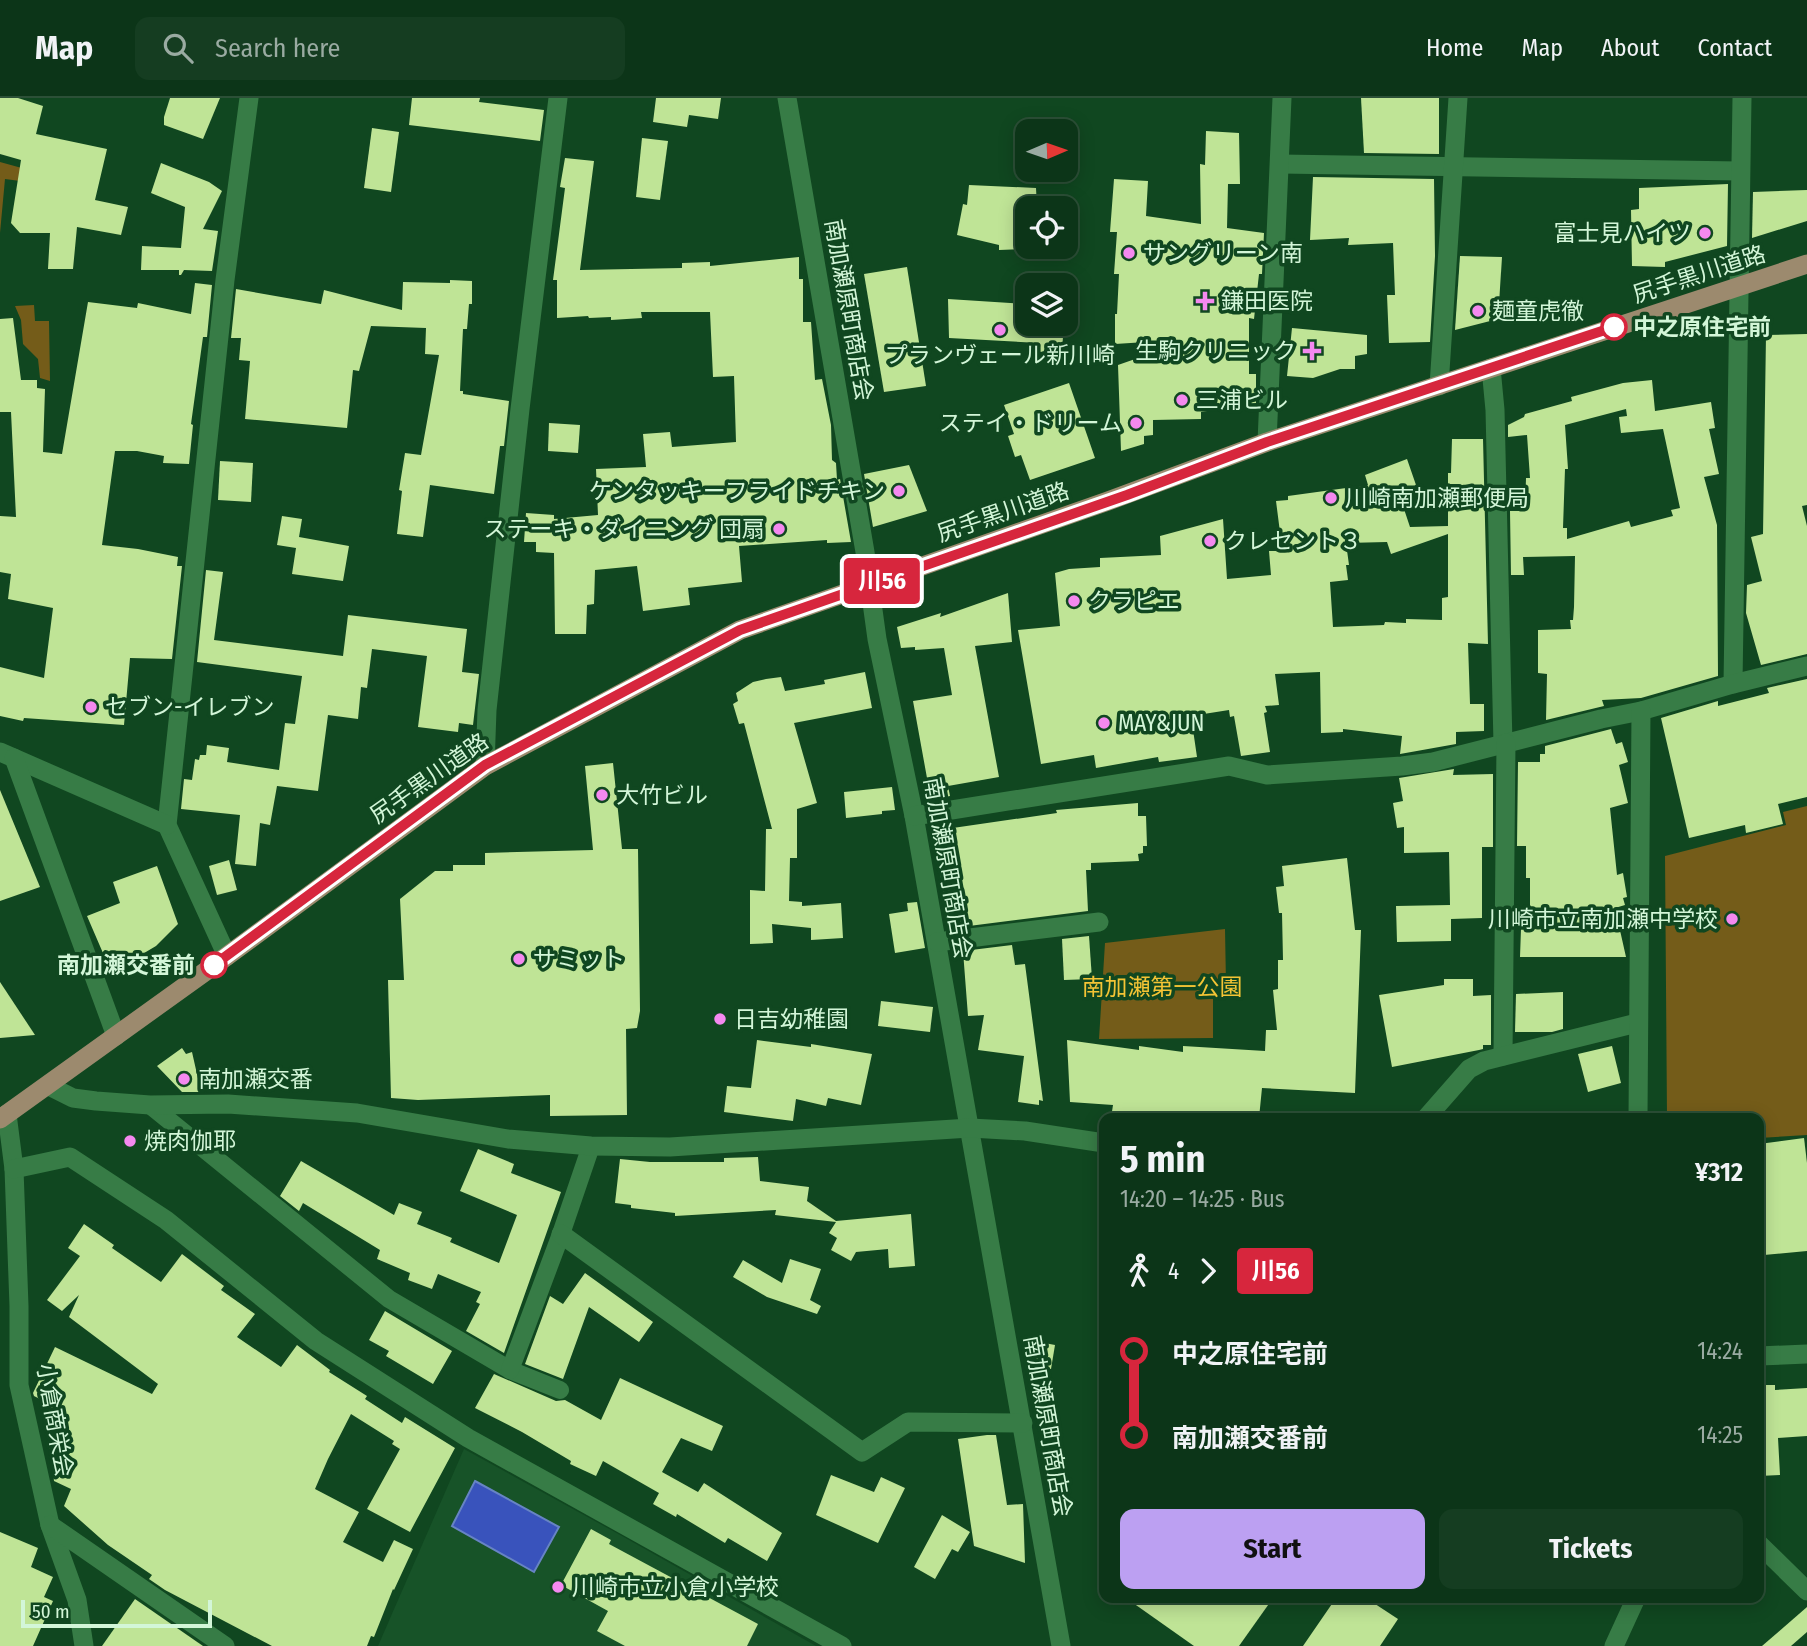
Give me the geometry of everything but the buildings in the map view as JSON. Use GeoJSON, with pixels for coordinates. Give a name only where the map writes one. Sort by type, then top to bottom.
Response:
{"type":"FeatureCollection","features":[{"type":"Feature","properties":{"kind":"main road","name":"尻手黒川道路"},"geometry":{"type":"LineString","coordinates":[[3,1116],[49,1086],[485,765],[740,630],[1134,492],[1267,442],[1807,264]]}},
{"type":"Feature","properties":{"kind":"street"},"geometry":{"type":"LineString","coordinates":[[227,956],[167,825],[224,293],[249,98]]}},
{"type":"Feature","properties":{"kind":"street"},"geometry":{"type":"LineString","coordinates":[[485,765],[491,669],[521,395],[558,98]]}},
{"type":"Feature","properties":{"kind":"street","name":"南加瀬原町商店会"},"geometry":{"type":"LineString","coordinates":[[787,98],[877,639],[914,816],[1061,1646]]}},
{"type":"Feature","properties":{"kind":"street"},"geometry":{"type":"LineString","coordinates":[[1267,442],[1282,98]]}},
{"type":"Feature","properties":{"kind":"street"},"geometry":{"type":"LineString","coordinates":[[1439,386],[1458,98]]}},
{"type":"Feature","properties":{"kind":"street"},"geometry":{"type":"LineString","coordinates":[[1733,684],[1742,98]]}},
{"type":"Feature","properties":{"kind":"street"},"geometry":{"type":"LineString","coordinates":[[1280,164],[1740,171]]}},
{"type":"Feature","properties":{"kind":"street"},"geometry":{"type":"LineString","coordinates":[[1491,368],[1495,410],[1505,743],[1503,1056]]}},
{"type":"Feature","properties":{"kind":"street"},"geometry":{"type":"LineString","coordinates":[[914,816],[1229,766],[1267,775],[1433,762],[1641,711],[1807,666]]}},
{"type":"Feature","properties":{"kind":"street"},"geometry":{"type":"LineString","coordinates":[[1638,1113],[1641,711]]}},
{"type":"Feature","properties":{"kind":"street"},"geometry":{"type":"LineString","coordinates":[[7,755],[167,825]]}},
{"type":"Feature","properties":{"kind":"street"},"geometry":{"type":"LineString","coordinates":[[7,755],[116,1036]]}},
{"type":"Feature","properties":{"kind":"street"},"geometry":{"type":"LineString","coordinates":[[937,942],[1099,922]]}},
{"type":"Feature","properties":{"kind":"street"},"geometry":{"type":"LineString","coordinates":[[1430,1113],[1469,1069],[1484,1061],[1637,1023]]}},
{"type":"Feature","properties":{"kind":"street"},"geometry":{"type":"LineString","coordinates":[[49,1086],[73,1098],[150,1105],[228,1104],[358,1113],[508,1139],[591,1146],[670,1147],[970,1128],[1025,1131],[1099,1142]]}},
{"type":"Feature","properties":{"kind":"street"},"geometry":{"type":"LineString","coordinates":[[150,1105],[388,1299],[510,1370],[560,1390]]}},
{"type":"Feature","properties":{"kind":"street","name":"小倉商栄会"},"geometry":{"type":"LineString","coordinates":[[3,1116],[14,1169],[19,1385],[50,1525],[77,1600],[85,1646]]}},
{"type":"Feature","properties":{"kind":"street"},"geometry":{"type":"LineString","coordinates":[[510,1370],[591,1146]]}},
{"type":"Feature","properties":{"kind":"street"},"geometry":{"type":"LineString","coordinates":[[14,1169],[70,1157],[166,1220],[316,1341],[468,1438],[842,1646]]}},
{"type":"Feature","properties":{"kind":"street"},"geometry":{"type":"LineString","coordinates":[[561,1234],[862,1452],[908,1422],[1023,1423]]}},
{"type":"Feature","properties":{"kind":"street"},"geometry":{"type":"LineString","coordinates":[[1764,1356],[1807,1354]]}},
{"type":"Feature","properties":{"kind":"street"},"geometry":{"type":"LineString","coordinates":[[50,1525],[225,1646]]}},
{"type":"Feature","properties":{"kind":"street"},"geometry":{"type":"LineString","coordinates":[[1764,1549],[1807,1591]]}},
{"type":"Feature","properties":{"kind":"street"},"geometry":{"type":"LineString","coordinates":[[1614,1646],[1634,1603]]}},
{"type":"Feature","properties":{"kind":"shaded area","name":"川崎市立小倉小学校"},"geometry":{"type":"Polygon","coordinates":[[[464,1449],[622,1536],[816,1646],[378,1646],[464,1449]]]}},
{"type":"Feature","properties":{"kind":"green space"},"geometry":{"type":"Polygon","coordinates":[[[0,162],[29,170],[43,184],[5,179],[0,233],[0,162]]]}},
{"type":"Feature","properties":{"kind":"green space"},"geometry":{"type":"Polygon","coordinates":[[[34,305],[35,321],[49,321],[50,381],[40,378],[38,359],[23,344],[21,320],[15,306],[34,305]]]}},
{"type":"Feature","properties":{"kind":"green space","name":"川崎市立南加瀬中学校"},"geometry":{"type":"Polygon","coordinates":[[[1807,806],[1807,1135],[1764,1138],[1764,1113],[1667,1113],[1665,856],[1786,825],[1783,812],[1807,806]]]}},
{"type":"Feature","properties":{"kind":"green space","name":"南加瀬第一公園"},"geometry":{"type":"Polygon","coordinates":[[[1225,929],[1226,984],[1213,988],[1213,1038],[1099,1039],[1105,943],[1225,929]]]}},
{"type":"Feature","properties":{"kind":"water"},"geometry":{"type":"Polygon","coordinates":[[[475,1481],[559,1527],[534,1572],[452,1526],[475,1481]]]}},
{"type":"Feature","properties":{"kind":"bus line","name":"川56"},"geometry":{"type":"LineString","coordinates":[[214,965],[485,765],[740,630],[1127,495],[1267,442],[1614,327]]}},
{"type":"Feature","properties":{"kind":"place","name":"富士見ハイツ"},"geometry":{"type":"Point","coordinates":[1705,233]}},
{"type":"Feature","properties":{"kind":"place","name":"サングリーン南"},"geometry":{"type":"Point","coordinates":[1129,253]}},
{"type":"Feature","properties":{"kind":"place","name":"鎌田医院"},"geometry":{"type":"Point","coordinates":[1205,301]}},
{"type":"Feature","properties":{"kind":"place","name":"麺童虎徹"},"geometry":{"type":"Point","coordinates":[1478,311]}},
{"type":"Feature","properties":{"kind":"place","name":"中之原住宅前"},"geometry":{"type":"Point","coordinates":[1614,327]}},
{"type":"Feature","properties":{"kind":"place","name":"プランヴェール新川崎"},"geometry":{"type":"Point","coordinates":[1000,330]}},
{"type":"Feature","properties":{"kind":"place","name":"生駒クリニック"},"geometry":{"type":"Point","coordinates":[1312,351]}},
{"type":"Feature","properties":{"kind":"place","name":"三浦ビル"},"geometry":{"type":"Point","coordinates":[1182,400]}},
{"type":"Feature","properties":{"kind":"place","name":"ステイ・ドリーム"},"geometry":{"type":"Point","coordinates":[1136,423]}},
{"type":"Feature","properties":{"kind":"place","name":"ケンタッキーフライドチキン"},"geometry":{"type":"Point","coordinates":[899,491]}},
{"type":"Feature","properties":{"kind":"place","name":"川崎南加瀬郵便局"},"geometry":{"type":"Point","coordinates":[1331,498]}},
{"type":"Feature","properties":{"kind":"place","name":"ステーキ・ダイニング 団扇"},"geometry":{"type":"Point","coordinates":[779,529]}},
{"type":"Feature","properties":{"kind":"place","name":"クレセント３"},"geometry":{"type":"Point","coordinates":[1210,541]}},
{"type":"Feature","properties":{"kind":"place","name":"クラピエ"},"geometry":{"type":"Point","coordinates":[1074,601]}},
{"type":"Feature","properties":{"kind":"place","name":"セブン-イレブン"},"geometry":{"type":"Point","coordinates":[91,707]}},
{"type":"Feature","properties":{"kind":"place","name":"MAY&JUN"},"geometry":{"type":"Point","coordinates":[1104,723]}},
{"type":"Feature","properties":{"kind":"place","name":"大竹ビル"},"geometry":{"type":"Point","coordinates":[602,795]}},
{"type":"Feature","properties":{"kind":"place","name":"川崎市立南加瀬中学校"},"geometry":{"type":"Point","coordinates":[1732,919]}},
{"type":"Feature","properties":{"kind":"place","name":"サミット"},"geometry":{"type":"Point","coordinates":[519,959]}},
{"type":"Feature","properties":{"kind":"place","name":"南加瀬交番前"},"geometry":{"type":"Point","coordinates":[214,965]}},
{"type":"Feature","properties":{"kind":"place","name":"日吉幼稚園"},"geometry":{"type":"Point","coordinates":[720,1019]}},
{"type":"Feature","properties":{"kind":"place","name":"南加瀬交番"},"geometry":{"type":"Point","coordinates":[184,1079]}},
{"type":"Feature","properties":{"kind":"place","name":"焼肉伽耶"},"geometry":{"type":"Point","coordinates":[130,1141]}},
{"type":"Feature","properties":{"kind":"place","name":"川崎市立小倉小学校"},"geometry":{"type":"Point","coordinates":[558,1587]}}]}
